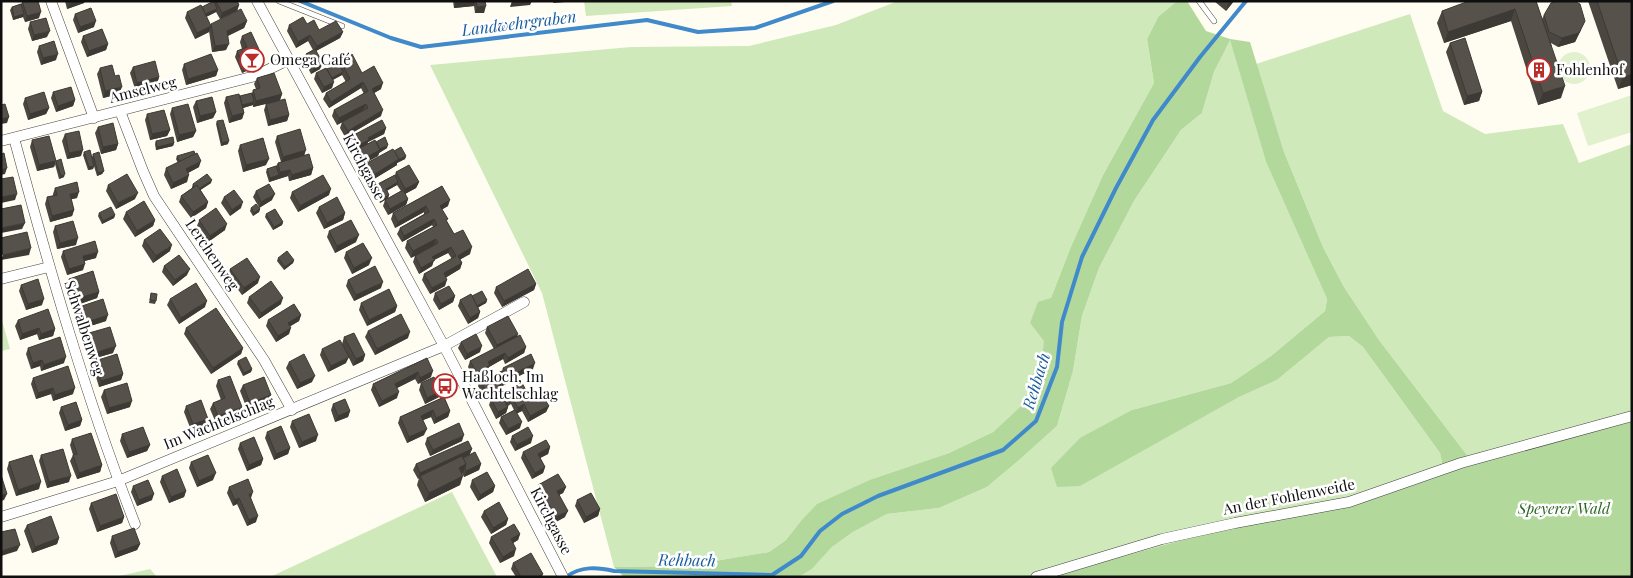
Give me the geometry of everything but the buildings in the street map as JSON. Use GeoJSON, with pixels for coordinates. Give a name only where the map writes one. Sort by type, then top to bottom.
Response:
{"type":"FeatureCollection","features":[{"type":"Feature","properties":{"kind":"street"},"geometry":{"type":"LineString","coordinates":[[51,1],[94,118]]}},
{"type":"Feature","properties":{"kind":"street","name":"Kirchgasse"},"geometry":{"type":"LineString","coordinates":[[257,1],[444,346],[563,577]]}},
{"type":"Feature","properties":{"kind":"street","name":"Amselweg"},"geometry":{"type":"LineString","coordinates":[[1,141],[255,76],[288,60]]}},
{"type":"Feature","properties":{"kind":"street","name":"Lerchenweg"},"geometry":{"type":"LineString","coordinates":[[120,111],[154,196],[264,360],[292,410]]}},
{"type":"Feature","properties":{"kind":"street","name":"Schwalbenweg"},"geometry":{"type":"LineString","coordinates":[[14,138],[49,267],[118,481],[135,524]]}},
{"type":"Feature","properties":{"kind":"street"},"geometry":{"type":"LineString","coordinates":[[1,280],[49,267]]}},
{"type":"Feature","properties":{"kind":"street"},"geometry":{"type":"LineString","coordinates":[[444,346],[524,302]]}},
{"type":"Feature","properties":{"kind":"street","name":"Im Wachtelschlag"},"geometry":{"type":"LineString","coordinates":[[1,516],[118,481],[444,346]]}},
{"type":"Feature","properties":{"kind":"street","name":"An der Fohlenweide"},"geometry":{"type":"LineString","coordinates":[[1036,577],[1162,540],[1235,523],[1349,502],[1461,463],[1632,416]]}},
{"type":"Feature","properties":{"kind":"lane"},"geometry":{"type":"LineString","coordinates":[[279,1],[342,26]]}},
{"type":"Feature","properties":{"kind":"lane"},"geometry":{"type":"LineString","coordinates":[[1199,1],[1214,21]]}},
{"type":"Feature","properties":{"kind":"green space"},"geometry":{"type":"Polygon","coordinates":[[[584,1],[731,1],[732,6],[586,16],[584,1]]]}},
{"type":"Feature","properties":{"kind":"green space"},"geometry":{"type":"Polygon","coordinates":[[[898,1],[1177,1],[1158,17],[1147,39],[1154,83],[1103,175],[1070,249],[1051,298],[1030,323],[1045,341],[1042,357],[1022,405],[993,432],[949,453],[872,479],[800,522],[786,540],[769,552],[685,566],[614,567],[542,293],[430,65],[631,47],[749,46],[836,25],[898,1]]]}},
{"type":"Feature","properties":{"kind":"green space","name":"Speyerer Wald"},"geometry":{"type":"Polygon","coordinates":[[[1177,1],[1187,1],[1206,31],[1230,39],[1250,42],[1284,152],[1323,247],[1344,287],[1379,340],[1473,463],[1632,420],[1632,577],[1047,577],[1444,472],[1440,453],[1363,347],[1349,336],[1329,337],[1277,380],[1237,398],[1080,486],[1057,487],[1051,468],[1080,438],[1132,410],[1231,383],[1271,356],[1325,311],[1327,299],[1266,162],[1230,40],[1214,72],[1202,113],[1181,130],[1134,201],[1099,268],[1082,316],[1073,371],[1057,426],[1018,461],[987,487],[939,508],[887,514],[853,532],[832,547],[812,569],[799,577],[624,577],[614,567],[685,566],[769,552],[786,540],[817,504],[872,479],[949,453],[993,432],[1022,405],[1042,358],[1044,341],[1030,323],[1038,302],[1051,298],[1070,249],[1103,175],[1154,83],[1147,39],[1158,17],[1177,1]]]}},
{"type":"Feature","properties":{"kind":"green space"},"geometry":{"type":"Polygon","coordinates":[[[1410,14],[1443,111],[1485,134],[1563,124],[1579,163],[1632,144],[1632,420],[1473,463],[1379,340],[1344,287],[1323,247],[1284,152],[1256,64],[1410,14]]]}},
{"type":"Feature","properties":{"kind":"green space"},"geometry":{"type":"Polygon","coordinates":[[[1230,39],[1266,162],[1327,299],[1325,311],[1271,356],[1231,383],[1132,410],[1237,398],[1277,380],[1329,337],[1349,336],[1363,347],[1440,453],[1444,472],[1047,577],[799,577],[812,569],[832,547],[853,532],[887,514],[939,508],[987,487],[1057,426],[1073,371],[1082,316],[1099,268],[1134,201],[1181,130],[1202,113],[1214,72],[1230,39]]]}},
{"type":"Feature","properties":{"kind":"green space"},"geometry":{"type":"Polygon","coordinates":[[[1574,52],[1580,53],[1585,57],[1589,62],[1589,74],[1585,79],[1580,83],[1574,84],[1568,83],[1563,79],[1559,74],[1558,68],[1559,62],[1563,57],[1568,53],[1574,52]]]}},
{"type":"Feature","properties":{"kind":"green space"},"geometry":{"type":"Polygon","coordinates":[[[1632,95],[1632,132],[1588,146],[1577,113],[1632,95]]]}},
{"type":"Feature","properties":{"kind":"green space"},"geometry":{"type":"Polygon","coordinates":[[[1,317],[10,349],[1,351],[1,317]]]}},
{"type":"Feature","properties":{"kind":"green space"},"geometry":{"type":"Polygon","coordinates":[[[452,492],[497,577],[270,577],[452,492]]]}},
{"type":"Feature","properties":{"kind":"green space"},"geometry":{"type":"Polygon","coordinates":[[[150,569],[157,577],[115,577],[150,569]]]}},
{"type":"Feature","properties":{"kind":"waterway","name":"Landwehrgraben"},"geometry":{"type":"LineString","coordinates":[[300,1],[391,38],[421,47],[647,20],[698,32],[755,28],[833,1]]}},
{"type":"Feature","properties":{"kind":"waterway","name":"Rehbach"},"geometry":{"type":"LineString","coordinates":[[566,577],[583,569],[595,568],[614,571],[772,575],[801,556],[820,531],[842,514],[878,496],[1003,450],[1036,421],[1057,367],[1062,322],[1082,257],[1116,188],[1153,120],[1200,57],[1246,1]]}},
{"type":"Feature","properties":{"kind":"place","name":"Omega Café"},"geometry":{"type":"Point","coordinates":[252,60]}},
{"type":"Feature","properties":{"kind":"place","name":"Fohlenhof"},"geometry":{"type":"Point","coordinates":[1539,70]}},
{"type":"Feature","properties":{"kind":"place","name":"Haßloch, Im Wachtelschlag"},"geometry":{"type":"Point","coordinates":[445,386]}}]}
